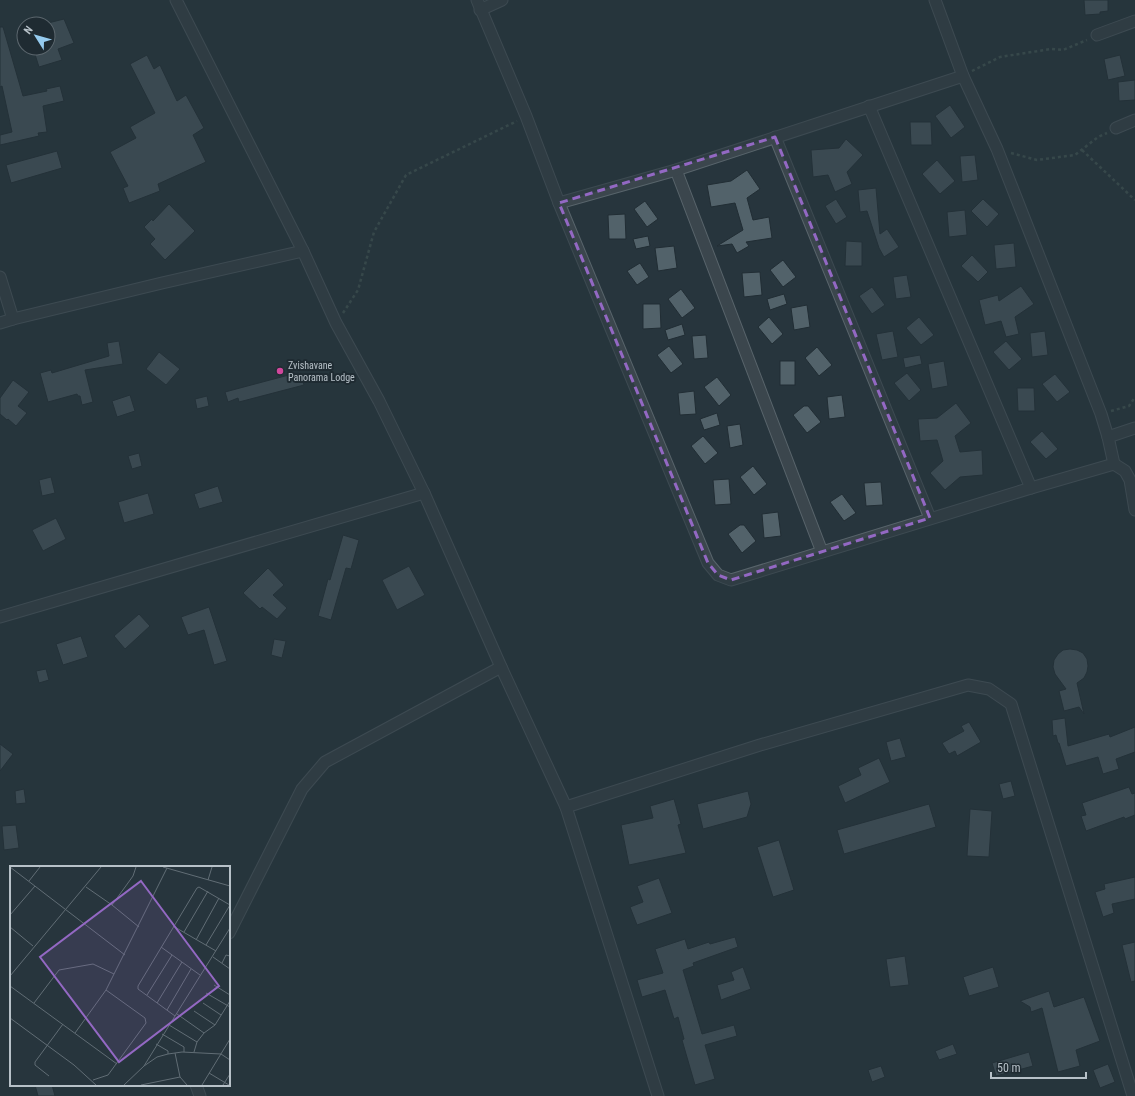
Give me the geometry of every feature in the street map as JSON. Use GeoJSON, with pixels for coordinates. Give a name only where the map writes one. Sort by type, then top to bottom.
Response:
{"type":"FeatureCollection","features":[{"type":"Feature","properties":{"kind":"street"},"geometry":{"type":"LineString","coordinates":[[176,0],[303,251],[336,323],[379,402],[424,493],[501,667],[566,807],[658,1096]]}},
{"type":"Feature","properties":{"kind":"street"},"geometry":{"type":"LineString","coordinates":[[502,0],[479,5],[526,116],[559,203],[708,563],[718,575],[731,580],[930,518],[1114,464]]}},
{"type":"Feature","properties":{"kind":"street"},"geometry":{"type":"LineString","coordinates":[[935,0],[963,76],[996,149],[1100,414],[1108,437],[1114,464],[1125,471],[1130,480],[1135,510]]}},
{"type":"Feature","properties":{"kind":"street"},"geometry":{"type":"LineString","coordinates":[[1098,36],[1135,21]]}},
{"type":"Feature","properties":{"kind":"street"},"geometry":{"type":"LineString","coordinates":[[559,203],[676,170],[963,76]]}},
{"type":"Feature","properties":{"kind":"street"},"geometry":{"type":"LineString","coordinates":[[869,106],[1031,488]]}},
{"type":"Feature","properties":{"kind":"street"},"geometry":{"type":"LineString","coordinates":[[1116,128],[1135,120]]}},
{"type":"Feature","properties":{"kind":"street"},"geometry":{"type":"LineString","coordinates":[[775,137],[930,518]]}},
{"type":"Feature","properties":{"kind":"street"},"geometry":{"type":"LineString","coordinates":[[676,170],[822,552]]}},
{"type":"Feature","properties":{"kind":"street"},"geometry":{"type":"LineString","coordinates":[[0,323],[162,282],[303,251]]}},
{"type":"Feature","properties":{"kind":"street"},"geometry":{"type":"LineString","coordinates":[[0,277],[13,319]]}},
{"type":"Feature","properties":{"kind":"street"},"geometry":{"type":"LineString","coordinates":[[1108,437],[1135,428]]}},
{"type":"Feature","properties":{"kind":"street"},"geometry":{"type":"LineString","coordinates":[[0,617],[424,493]]}},
{"type":"Feature","properties":{"kind":"street"},"geometry":{"type":"LineString","coordinates":[[230,931],[302,789],[325,762],[501,667]]}},
{"type":"Feature","properties":{"kind":"street"},"geometry":{"type":"LineString","coordinates":[[566,807],[760,745],[968,685],[989,689],[1011,704],[1133,1096]]}},
{"type":"Feature","properties":{"kind":"street"},"geometry":{"type":"LineString","coordinates":[[196,1086],[200,1096]]}},
{"type":"Feature","properties":{"kind":"path"},"geometry":{"type":"LineString","coordinates":[[963,76],[1000,56],[1051,49],[1062,50],[1098,36]]}},
{"type":"Feature","properties":{"kind":"path"},"geometry":{"type":"LineString","coordinates":[[336,323],[358,290],[374,232],[406,175],[526,116]]}},
{"type":"Feature","properties":{"kind":"path"},"geometry":{"type":"LineString","coordinates":[[996,149],[1037,160],[1075,155],[1098,137],[1116,128]]}},
{"type":"Feature","properties":{"kind":"path"},"geometry":{"type":"LineString","coordinates":[[1082,150],[1135,200]]}},
{"type":"Feature","properties":{"kind":"path"},"geometry":{"type":"LineString","coordinates":[[1100,414],[1129,406],[1135,397]]}},
{"type":"Feature","properties":{"kind":"highlighted area"},"geometry":{"type":"Polygon","coordinates":[[[775,137],[930,518],[731,580],[718,575],[708,563],[559,203],[775,137]]]}},
{"type":"Feature","properties":{"kind":"building"},"geometry":{"type":"Polygon","coordinates":[[[1084,0],[1108,0],[1108,11],[1100,12],[1100,14],[1085,15],[1084,0]]]}},
{"type":"Feature","properties":{"kind":"building"},"geometry":{"type":"Polygon","coordinates":[[[64,19],[74,43],[58,49],[62,60],[39,67],[36,56],[56,56],[56,21],[64,19]]]}},
{"type":"Feature","properties":{"kind":"building"},"geometry":{"type":"Polygon","coordinates":[[[0,27],[3,27],[23,96],[47,91],[46,89],[60,86],[64,101],[43,106],[47,132],[38,133],[39,136],[0,145],[0,135],[12,132],[2,86],[0,87],[0,27]]]}},
{"type":"Feature","properties":{"kind":"building"},"geometry":{"type":"Polygon","coordinates":[[[147,55],[154,69],[160,65],[177,101],[186,95],[204,128],[193,135],[206,162],[158,184],[160,191],[129,203],[123,188],[128,186],[110,152],[136,138],[130,127],[155,113],[130,64],[147,55]]]}},
{"type":"Feature","properties":{"kind":"building"},"geometry":{"type":"Polygon","coordinates":[[[1120,55],[1125,76],[1108,80],[1104,59],[1120,55]]]}},
{"type":"Feature","properties":{"kind":"building"},"geometry":{"type":"Polygon","coordinates":[[[1135,80],[1135,100],[1119,101],[1118,82],[1135,80]]]}},
{"type":"Feature","properties":{"kind":"building"},"geometry":{"type":"Polygon","coordinates":[[[950,105],[965,127],[951,138],[935,116],[950,105]]]}},
{"type":"Feature","properties":{"kind":"building"},"geometry":{"type":"Polygon","coordinates":[[[910,122],[931,122],[932,145],[911,145],[910,122]]]}},
{"type":"Feature","properties":{"kind":"building"},"geometry":{"type":"Polygon","coordinates":[[[846,139],[863,155],[847,172],[852,184],[835,192],[828,175],[813,177],[811,150],[839,148],[846,139]]]}},
{"type":"Feature","properties":{"kind":"building"},"geometry":{"type":"Polygon","coordinates":[[[57,151],[62,168],[11,183],[6,165],[57,151]]]}},
{"type":"Feature","properties":{"kind":"building"},"geometry":{"type":"Polygon","coordinates":[[[975,155],[978,180],[962,182],[960,156],[975,155]]]}},
{"type":"Feature","properties":{"kind":"building"},"geometry":{"type":"Polygon","coordinates":[[[937,160],[955,181],[940,194],[922,174],[937,160]]]}},
{"type":"Feature","properties":{"kind":"building"},"geometry":{"type":"Polygon","coordinates":[[[747,170],[760,189],[747,198],[753,220],[769,217],[772,238],[746,242],[749,246],[737,253],[732,244],[717,246],[743,230],[735,203],[711,207],[707,185],[731,181],[747,170]]]}},
{"type":"Feature","properties":{"kind":"building"},"geometry":{"type":"Polygon","coordinates":[[[876,188],[880,234],[887,229],[899,247],[884,257],[879,248],[867,211],[860,212],[858,190],[876,188]]]}},
{"type":"Feature","properties":{"kind":"building"},"geometry":{"type":"Polygon","coordinates":[[[836,199],[847,217],[836,224],[825,206],[836,199]]]}},
{"type":"Feature","properties":{"kind":"building"},"geometry":{"type":"Polygon","coordinates":[[[983,199],[999,214],[987,227],[971,211],[983,199]]]}},
{"type":"Feature","properties":{"kind":"building"},"geometry":{"type":"Polygon","coordinates":[[[645,201],[658,219],[647,227],[634,209],[645,201]]]}},
{"type":"Feature","properties":{"kind":"building"},"geometry":{"type":"Polygon","coordinates":[[[169,204],[195,231],[165,260],[150,244],[155,239],[144,227],[152,219],[153,221],[169,204]]]}},
{"type":"Feature","properties":{"kind":"building"},"geometry":{"type":"Polygon","coordinates":[[[965,210],[967,235],[949,237],[947,212],[965,210]]]}},
{"type":"Feature","properties":{"kind":"building"},"geometry":{"type":"Polygon","coordinates":[[[625,214],[626,239],[609,239],[608,215],[625,214]]]}},
{"type":"Feature","properties":{"kind":"building"},"geometry":{"type":"Polygon","coordinates":[[[648,236],[650,246],[636,249],[633,239],[648,236]]]}},
{"type":"Feature","properties":{"kind":"building"},"geometry":{"type":"Polygon","coordinates":[[[846,241],[862,242],[862,266],[845,266],[846,241]]]}},
{"type":"Feature","properties":{"kind":"building"},"geometry":{"type":"Polygon","coordinates":[[[1014,243],[1016,267],[996,269],[994,245],[1014,243]]]}},
{"type":"Feature","properties":{"kind":"building"},"geometry":{"type":"Polygon","coordinates":[[[674,246],[677,268],[658,271],[655,248],[674,246]]]}},
{"type":"Feature","properties":{"kind":"building"},"geometry":{"type":"Polygon","coordinates":[[[972,255],[988,272],[978,282],[961,266],[972,255]]]}},
{"type":"Feature","properties":{"kind":"building"},"geometry":{"type":"Polygon","coordinates":[[[783,260],[796,277],[783,287],[770,270],[783,260]]]}},
{"type":"Feature","properties":{"kind":"building"},"geometry":{"type":"Polygon","coordinates":[[[640,263],[649,277],[637,285],[627,271],[640,263]]]}},
{"type":"Feature","properties":{"kind":"building"},"geometry":{"type":"Polygon","coordinates":[[[760,272],[762,295],[744,297],[742,273],[760,272]]]}},
{"type":"Feature","properties":{"kind":"building"},"geometry":{"type":"Polygon","coordinates":[[[907,275],[911,297],[896,299],[893,277],[907,275]]]}},
{"type":"Feature","properties":{"kind":"building"},"geometry":{"type":"Polygon","coordinates":[[[1021,286],[1034,304],[1015,317],[1019,334],[1006,337],[1001,321],[985,325],[979,300],[998,295],[999,301],[1021,286]]]}},
{"type":"Feature","properties":{"kind":"building"},"geometry":{"type":"Polygon","coordinates":[[[872,287],[885,305],[872,314],[859,296],[872,287]]]}},
{"type":"Feature","properties":{"kind":"building"},"geometry":{"type":"Polygon","coordinates":[[[681,289],[695,308],[682,318],[668,299],[681,289]]]}},
{"type":"Feature","properties":{"kind":"building"},"geometry":{"type":"Polygon","coordinates":[[[784,294],[787,304],[770,310],[767,299],[784,294]]]}},
{"type":"Feature","properties":{"kind":"building"},"geometry":{"type":"Polygon","coordinates":[[[643,304],[660,304],[661,328],[643,329],[643,304]]]}},
{"type":"Feature","properties":{"kind":"building"},"geometry":{"type":"Polygon","coordinates":[[[807,305],[810,327],[794,330],[791,308],[807,305]]]}},
{"type":"Feature","properties":{"kind":"building"},"geometry":{"type":"Polygon","coordinates":[[[769,317],[783,334],[772,344],[758,327],[769,317]]]}},
{"type":"Feature","properties":{"kind":"building"},"geometry":{"type":"Polygon","coordinates":[[[919,317],[934,335],[921,345],[906,328],[919,317]]]}},
{"type":"Feature","properties":{"kind":"building"},"geometry":{"type":"Polygon","coordinates":[[[682,324],[685,335],[668,340],[665,330],[682,324]]]}},
{"type":"Feature","properties":{"kind":"building"},"geometry":{"type":"Polygon","coordinates":[[[893,331],[898,357],[882,360],[876,334],[893,331]]]}},
{"type":"Feature","properties":{"kind":"building"},"geometry":{"type":"Polygon","coordinates":[[[1045,331],[1048,355],[1032,357],[1030,333],[1045,331]]]}},
{"type":"Feature","properties":{"kind":"building"},"geometry":{"type":"Polygon","coordinates":[[[706,335],[708,358],[694,359],[692,336],[706,335]]]}},
{"type":"Feature","properties":{"kind":"building"},"geometry":{"type":"Polygon","coordinates":[[[119,341],[123,364],[85,370],[93,402],[82,405],[80,396],[77,394],[48,402],[40,373],[51,370],[52,373],[109,356],[107,343],[119,341]]]}},
{"type":"Feature","properties":{"kind":"building"},"geometry":{"type":"Polygon","coordinates":[[[1006,341],[1022,359],[1009,370],[993,352],[1006,341]]]}},
{"type":"Feature","properties":{"kind":"building"},"geometry":{"type":"Polygon","coordinates":[[[669,346],[683,364],[671,373],[657,355],[669,346]]]}},
{"type":"Feature","properties":{"kind":"building"},"geometry":{"type":"Polygon","coordinates":[[[817,347],[832,365],[819,376],[805,358],[817,347]]]}},
{"type":"Feature","properties":{"kind":"building"},"geometry":{"type":"Polygon","coordinates":[[[159,352],[180,369],[166,385],[146,369],[159,352]]]}},
{"type":"Feature","properties":{"kind":"building"},"geometry":{"type":"Polygon","coordinates":[[[920,355],[922,364],[905,368],[903,358],[920,355]]]}},
{"type":"Feature","properties":{"kind":"building"},"geometry":{"type":"Polygon","coordinates":[[[780,361],[795,361],[795,385],[780,385],[780,361]]]}},
{"type":"Feature","properties":{"kind":"building"},"geometry":{"type":"Polygon","coordinates":[[[944,361],[948,386],[932,389],[928,364],[944,361]]]}},
{"type":"Feature","properties":{"kind":"building"},"geometry":{"type":"Polygon","coordinates":[[[300,372],[304,385],[239,402],[238,398],[228,402],[225,392],[300,372]]]}},
{"type":"Feature","properties":{"kind":"building"},"geometry":{"type":"Polygon","coordinates":[[[907,373],[921,390],[909,401],[894,383],[907,373]]]}},
{"type":"Feature","properties":{"kind":"building"},"geometry":{"type":"Polygon","coordinates":[[[1055,374],[1070,392],[1057,402],[1042,384],[1055,374]]]}},
{"type":"Feature","properties":{"kind":"building"},"geometry":{"type":"Polygon","coordinates":[[[717,377],[731,395],[719,406],[704,387],[717,377]]]}},
{"type":"Feature","properties":{"kind":"building"},"geometry":{"type":"Polygon","coordinates":[[[13,380],[29,392],[18,406],[27,413],[16,426],[0,414],[0,398],[13,380]]]}},
{"type":"Feature","properties":{"kind":"building"},"geometry":{"type":"Polygon","coordinates":[[[1017,388],[1034,388],[1035,411],[1018,411],[1017,388]]]}},
{"type":"Feature","properties":{"kind":"building"},"geometry":{"type":"Polygon","coordinates":[[[694,391],[696,414],[680,415],[678,393],[694,391]]]}},
{"type":"Feature","properties":{"kind":"building"},"geometry":{"type":"Polygon","coordinates":[[[130,395],[135,411],[117,417],[112,401],[130,395]]]}},
{"type":"Feature","properties":{"kind":"building"},"geometry":{"type":"Polygon","coordinates":[[[842,395],[845,417],[829,419],[827,397],[842,395]]]}},
{"type":"Feature","properties":{"kind":"building"},"geometry":{"type":"Polygon","coordinates":[[[207,396],[209,406],[197,409],[195,399],[207,396]]]}},
{"type":"Feature","properties":{"kind":"building"},"geometry":{"type":"Polygon","coordinates":[[[956,403],[971,423],[955,436],[960,452],[982,450],[983,475],[960,477],[945,490],[930,473],[943,461],[937,440],[920,441],[918,419],[937,418],[956,403]]]}},
{"type":"Feature","properties":{"kind":"building"},"geometry":{"type":"Polygon","coordinates":[[[804,406],[808,406],[821,422],[807,433],[793,415],[804,406]]]}},
{"type":"Feature","properties":{"kind":"building"},"geometry":{"type":"Polygon","coordinates":[[[717,413],[720,425],[704,430],[700,419],[717,413]]]}},
{"type":"Feature","properties":{"kind":"building"},"geometry":{"type":"Polygon","coordinates":[[[740,424],[743,445],[730,448],[727,426],[740,424]]]}},
{"type":"Feature","properties":{"kind":"building"},"geometry":{"type":"Polygon","coordinates":[[[1042,431],[1058,449],[1046,459],[1030,442],[1042,431]]]}},
{"type":"Feature","properties":{"kind":"building"},"geometry":{"type":"Polygon","coordinates":[[[703,436],[718,453],[705,464],[691,446],[703,436]]]}},
{"type":"Feature","properties":{"kind":"building"},"geometry":{"type":"Polygon","coordinates":[[[139,453],[142,466],[132,469],[128,456],[139,453]]]}},
{"type":"Feature","properties":{"kind":"building"},"geometry":{"type":"Polygon","coordinates":[[[753,466],[767,484],[754,495],[740,477],[753,466]]]}},
{"type":"Feature","properties":{"kind":"building"},"geometry":{"type":"Polygon","coordinates":[[[51,477],[55,493],[42,496],[39,480],[51,477]]]}},
{"type":"Feature","properties":{"kind":"building"},"geometry":{"type":"Polygon","coordinates":[[[729,479],[731,504],[715,505],[713,480],[729,479]]]}},
{"type":"Feature","properties":{"kind":"building"},"geometry":{"type":"Polygon","coordinates":[[[881,482],[883,505],[866,506],[864,483],[881,482]]]}},
{"type":"Feature","properties":{"kind":"building"},"geometry":{"type":"Polygon","coordinates":[[[218,486],[223,502],[199,509],[194,494],[218,486]]]}},
{"type":"Feature","properties":{"kind":"building"},"geometry":{"type":"Polygon","coordinates":[[[148,493],[154,514],[124,523],[118,502],[148,493]]]}},
{"type":"Feature","properties":{"kind":"building"},"geometry":{"type":"Polygon","coordinates":[[[842,494],[856,513],[844,521],[830,502],[842,494]]]}},
{"type":"Feature","properties":{"kind":"building"},"geometry":{"type":"Polygon","coordinates":[[[778,512],[781,536],[764,538],[762,514],[778,512]]]}},
{"type":"Feature","properties":{"kind":"building"},"geometry":{"type":"Polygon","coordinates":[[[56,518],[66,539],[43,551],[32,530],[56,518]]]}},
{"type":"Feature","properties":{"kind":"building"},"geometry":{"type":"Polygon","coordinates":[[[740,525],[744,525],[756,541],[742,553],[728,534],[740,525]]]}},
{"type":"Feature","properties":{"kind":"building"},"geometry":{"type":"Polygon","coordinates":[[[343,535],[359,540],[351,569],[346,568],[331,620],[318,616],[328,579],[330,580],[343,535]]]}},
{"type":"Feature","properties":{"kind":"building"},"geometry":{"type":"Polygon","coordinates":[[[409,566],[425,595],[397,610],[382,580],[409,566]]]}},
{"type":"Feature","properties":{"kind":"building"},"geometry":{"type":"Polygon","coordinates":[[[268,568],[284,585],[273,595],[287,608],[277,619],[262,607],[260,609],[243,593],[268,568]]]}},
{"type":"Feature","properties":{"kind":"building"},"geometry":{"type":"Polygon","coordinates":[[[209,607],[227,661],[214,665],[204,630],[188,635],[181,617],[209,607]]]}},
{"type":"Feature","properties":{"kind":"building"},"geometry":{"type":"Polygon","coordinates":[[[139,614],[150,626],[125,649],[114,636],[139,614]]]}},
{"type":"Feature","properties":{"kind":"building"},"geometry":{"type":"Polygon","coordinates":[[[81,636],[88,657],[63,665],[56,644],[81,636]]]}},
{"type":"Feature","properties":{"kind":"building"},"geometry":{"type":"Polygon","coordinates":[[[274,639],[286,641],[282,658],[271,655],[274,639]]]}},
{"type":"Feature","properties":{"kind":"building"},"geometry":{"type":"Polygon","coordinates":[[[1070,649],[1083,653],[1087,659],[1087,672],[1084,678],[1077,683],[1084,714],[1079,707],[1064,711],[1059,691],[1066,689],[1055,674],[1053,667],[1054,660],[1058,654],[1063,650],[1070,649]]]}},
{"type":"Feature","properties":{"kind":"building"},"geometry":{"type":"Polygon","coordinates":[[[46,669],[49,680],[39,683],[36,671],[46,669]]]}},
{"type":"Feature","properties":{"kind":"building"},"geometry":{"type":"Polygon","coordinates":[[[1065,718],[1068,746],[1109,734],[1110,737],[1135,727],[1135,752],[1116,759],[1119,769],[1103,774],[1098,757],[1066,766],[1056,735],[1053,736],[1052,720],[1065,718]]]}},
{"type":"Feature","properties":{"kind":"building"},"geometry":{"type":"Polygon","coordinates":[[[969,722],[981,742],[957,756],[955,751],[949,754],[942,743],[964,731],[961,726],[969,722]]]}},
{"type":"Feature","properties":{"kind":"building"},"geometry":{"type":"Polygon","coordinates":[[[900,738],[906,757],[891,761],[886,742],[900,738]]]}},
{"type":"Feature","properties":{"kind":"building"},"geometry":{"type":"Polygon","coordinates":[[[0,744],[13,754],[0,771],[0,744]]]}},
{"type":"Feature","properties":{"kind":"building"},"geometry":{"type":"Polygon","coordinates":[[[879,758],[890,782],[845,803],[838,786],[861,775],[858,768],[879,758]]]}},
{"type":"Feature","properties":{"kind":"building"},"geometry":{"type":"Polygon","coordinates":[[[1011,781],[1015,796],[1003,799],[999,784],[1011,781]]]}},
{"type":"Feature","properties":{"kind":"building"},"geometry":{"type":"Polygon","coordinates":[[[1129,787],[1132,794],[1135,793],[1135,815],[1125,819],[1124,817],[1086,831],[1081,816],[1086,815],[1082,803],[1129,787]]]}},
{"type":"Feature","properties":{"kind":"building"},"geometry":{"type":"Polygon","coordinates":[[[24,789],[26,803],[16,804],[15,791],[24,789]]]}},
{"type":"Feature","properties":{"kind":"building"},"geometry":{"type":"Polygon","coordinates":[[[748,791],[751,804],[747,817],[703,829],[697,804],[748,791]]]}},
{"type":"Feature","properties":{"kind":"building"},"geometry":{"type":"Polygon","coordinates":[[[674,799],[681,824],[678,825],[686,853],[629,865],[621,825],[653,818],[650,806],[674,799]]]}},
{"type":"Feature","properties":{"kind":"building"},"geometry":{"type":"Polygon","coordinates":[[[929,804],[936,827],[844,854],[837,830],[929,804]]]}},
{"type":"Feature","properties":{"kind":"building"},"geometry":{"type":"Polygon","coordinates":[[[970,809],[992,811],[989,857],[967,856],[970,809]]]}},
{"type":"Feature","properties":{"kind":"building"},"geometry":{"type":"Polygon","coordinates":[[[16,825],[19,848],[4,850],[2,826],[16,825]]]}},
{"type":"Feature","properties":{"kind":"building"},"geometry":{"type":"Polygon","coordinates":[[[779,840],[794,890],[773,897],[757,847],[779,840]]]}},
{"type":"Feature","properties":{"kind":"building"},"geometry":{"type":"Polygon","coordinates":[[[1135,877],[1135,899],[1112,904],[1114,913],[1103,917],[1095,892],[1105,889],[1104,884],[1135,877]]]}},
{"type":"Feature","properties":{"kind":"building"},"geometry":{"type":"Polygon","coordinates":[[[659,878],[672,913],[637,925],[630,907],[643,902],[637,886],[659,878]]]}},
{"type":"Feature","properties":{"kind":"building"},"geometry":{"type":"Polygon","coordinates":[[[735,937],[738,947],[693,963],[694,966],[683,970],[702,1034],[734,1025],[737,1036],[705,1045],[715,1079],[695,1085],[682,1040],[684,1039],[678,1017],[674,1019],[665,990],[642,997],[637,980],[663,973],[655,949],[685,939],[688,949],[709,942],[710,944],[735,937]]]}},
{"type":"Feature","properties":{"kind":"building"},"geometry":{"type":"Polygon","coordinates":[[[1135,942],[1135,981],[1131,982],[1122,945],[1135,942]]]}},
{"type":"Feature","properties":{"kind":"building"},"geometry":{"type":"Polygon","coordinates":[[[905,956],[909,985],[890,987],[886,959],[905,956]]]}},
{"type":"Feature","properties":{"kind":"building"},"geometry":{"type":"Polygon","coordinates":[[[743,967],[751,989],[721,1000],[717,985],[734,980],[731,972],[743,967]]]}},
{"type":"Feature","properties":{"kind":"building"},"geometry":{"type":"Polygon","coordinates":[[[993,967],[999,987],[969,996],[963,977],[993,967]]]}},
{"type":"Feature","properties":{"kind":"building"},"geometry":{"type":"Polygon","coordinates":[[[1049,991],[1054,1007],[1084,997],[1100,1041],[1076,1050],[1080,1066],[1058,1072],[1042,1008],[1031,1012],[1030,1007],[1020,1001],[1049,991]]]}},
{"type":"Feature","properties":{"kind":"building"},"geometry":{"type":"Polygon","coordinates":[[[953,1044],[957,1054],[939,1060],[935,1051],[953,1044]]]}},
{"type":"Feature","properties":{"kind":"building"},"geometry":{"type":"Polygon","coordinates":[[[1029,1052],[1033,1066],[996,1076],[992,1063],[1029,1052]]]}},
{"type":"Feature","properties":{"kind":"building"},"geometry":{"type":"Polygon","coordinates":[[[1108,1064],[1115,1082],[1100,1088],[1093,1070],[1108,1064]]]}},
{"type":"Feature","properties":{"kind":"building"},"geometry":{"type":"Polygon","coordinates":[[[881,1066],[885,1077],[872,1082],[868,1070],[881,1066]]]}},
{"type":"Feature","properties":{"kind":"building"},"geometry":{"type":"Polygon","coordinates":[[[35,1086],[52,1086],[55,1096],[38,1096],[35,1086]]]}},
{"type":"Feature","properties":{"kind":"place","name":"Zvishavane Panorama Lodge"},"geometry":{"type":"Point","coordinates":[280,371]}}]}
